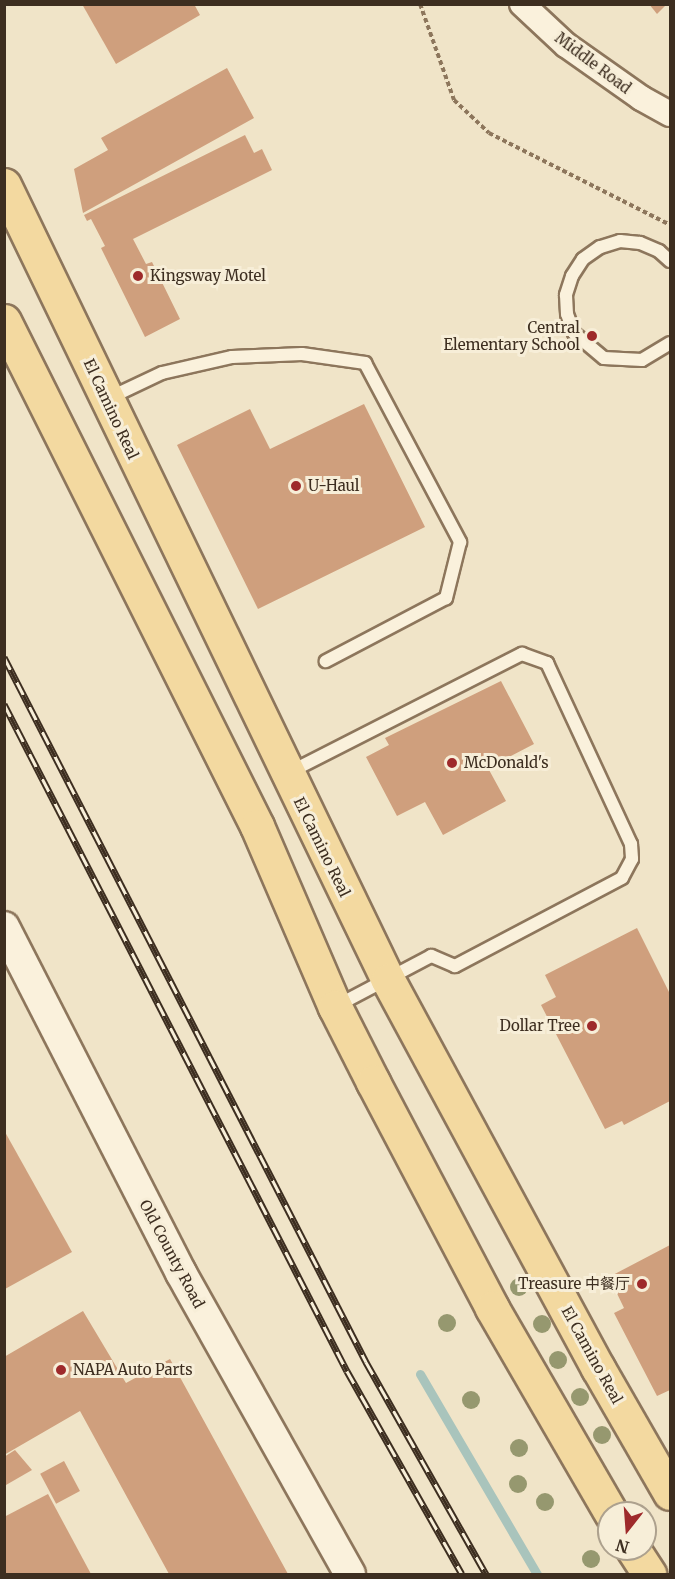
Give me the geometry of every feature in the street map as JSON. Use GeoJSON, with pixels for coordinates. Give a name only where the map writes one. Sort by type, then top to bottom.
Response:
{"type":"FeatureCollection","features":[{"type":"Feature","properties":{"kind":"main road","name":"El Camino Real"},"geometry":{"type":"LineString","coordinates":[[4,185],[286,774],[388,980],[592,1358],[670,1493]]}},
{"type":"Feature","properties":{"kind":"main road"},"geometry":{"type":"LineString","coordinates":[[4,321],[257,826],[335,1006],[492,1308],[604,1501]]}},
{"type":"Feature","properties":{"kind":"main road"},"geometry":{"type":"LineString","coordinates":[[640,1561],[649,1575]]}},
{"type":"Feature","properties":{"kind":"street","name":"Middle Road"},"geometry":{"type":"LineString","coordinates":[[522,4],[566,45],[641,98],[670,114]]}},
{"type":"Feature","properties":{"kind":"street","name":"Old County Road"},"geometry":{"type":"LineString","coordinates":[[4,927],[181,1273],[350,1575]]}},
{"type":"Feature","properties":{"kind":"lane"},"geometry":{"type":"LineString","coordinates":[[670,261],[659,251],[640,243],[620,242],[600,248],[583,259],[566,295],[567,314],[574,333],[603,358],[642,360],[670,343]]}},
{"type":"Feature","properties":{"kind":"lane"},"geometry":{"type":"LineString","coordinates":[[106,399],[162,373],[232,357],[302,354],[365,363],[460,542],[446,597],[326,661]]}},
{"type":"Feature","properties":{"kind":"lane"},"geometry":{"type":"LineString","coordinates":[[286,774],[522,654],[547,663],[631,844],[633,859],[622,878],[455,966],[431,956],[335,1006]]}},
{"type":"Feature","properties":{"kind":"path"},"geometry":{"type":"LineString","coordinates":[[420,4],[454,100],[489,133],[670,225]]}},
{"type":"Feature","properties":{"kind":"building"},"geometry":{"type":"Polygon","coordinates":[[[82,4],[194,4],[200,15],[116,64],[82,4]]]}},
{"type":"Feature","properties":{"kind":"building"},"geometry":{"type":"Polygon","coordinates":[[[649,4],[667,4],[657,14],[649,4]]]}},
{"type":"Feature","properties":{"kind":"building"},"geometry":{"type":"Polygon","coordinates":[[[227,68],[254,118],[83,213],[74,169],[108,150],[101,138],[227,68]]]}},
{"type":"Feature","properties":{"kind":"building"},"geometry":{"type":"Polygon","coordinates":[[[245,135],[254,153],[262,149],[272,170],[133,239],[146,264],[152,262],[180,319],[145,337],[101,248],[105,246],[91,219],[87,221],[84,215],[245,135]]]}},
{"type":"Feature","properties":{"kind":"building"},"geometry":{"type":"Polygon","coordinates":[[[364,404],[425,527],[258,609],[177,445],[250,409],[270,449],[364,404]]]}},
{"type":"Feature","properties":{"kind":"building"},"geometry":{"type":"Polygon","coordinates":[[[501,681],[534,744],[488,768],[506,801],[443,835],[425,802],[397,816],[366,757],[389,745],[385,738],[501,681]]]}},
{"type":"Feature","properties":{"kind":"building"},"geometry":{"type":"Polygon","coordinates":[[[637,928],[670,994],[670,1101],[624,1125],[622,1121],[605,1129],[541,1005],[556,997],[545,975],[637,928]]]}},
{"type":"Feature","properties":{"kind":"building"},"geometry":{"type":"Polygon","coordinates":[[[5,1132],[72,1252],[5,1289],[5,1132]]]}},
{"type":"Feature","properties":{"kind":"building"},"geometry":{"type":"Polygon","coordinates":[[[670,1245],[670,1390],[657,1396],[614,1313],[624,1308],[609,1277],[670,1245]]]}},
{"type":"Feature","properties":{"kind":"building"},"geometry":{"type":"Polygon","coordinates":[[[83,1311],[126,1383],[170,1359],[288,1574],[169,1574],[80,1411],[4,1455],[4,1357],[83,1311]]]}},
{"type":"Feature","properties":{"kind":"building"},"geometry":{"type":"Polygon","coordinates":[[[15,1450],[32,1470],[6,1485],[4,1457],[15,1450]]]}},
{"type":"Feature","properties":{"kind":"building"},"geometry":{"type":"Polygon","coordinates":[[[64,1461],[80,1491],[56,1504],[40,1474],[64,1461]]]}},
{"type":"Feature","properties":{"kind":"building"},"geometry":{"type":"Polygon","coordinates":[[[48,1494],[91,1574],[5,1574],[4,1517],[48,1494]]]}},
{"type":"Feature","properties":{"kind":"waterway"},"geometry":{"type":"LineString","coordinates":[[420,1374],[537,1574]]}},
{"type":"Feature","properties":{"kind":"railway"},"geometry":{"type":"LineString","coordinates":[[4,657],[366,1362],[486,1574]]}},
{"type":"Feature","properties":{"kind":"railway"},"geometry":{"type":"LineString","coordinates":[[4,704],[347,1371],[462,1574]]}},
{"type":"Feature","properties":{"kind":"place","name":"Kingsway Motel"},"geometry":{"type":"Point","coordinates":[138,276]}},
{"type":"Feature","properties":{"kind":"place","name":"Central Elementary School"},"geometry":{"type":"Point","coordinates":[592,336]}},
{"type":"Feature","properties":{"kind":"place","name":"U-Haul"},"geometry":{"type":"Point","coordinates":[296,486]}},
{"type":"Feature","properties":{"kind":"place","name":"McDonald's"},"geometry":{"type":"Point","coordinates":[452,763]}},
{"type":"Feature","properties":{"kind":"place","name":"Dollar Tree"},"geometry":{"type":"Point","coordinates":[592,1026]}},
{"type":"Feature","properties":{"kind":"place","name":"Treasure 中餐厅"},"geometry":{"type":"Point","coordinates":[642,1284]}},
{"type":"Feature","properties":{"kind":"place","name":"NAPA Auto Parts"},"geometry":{"type":"Point","coordinates":[61,1370]}}]}
